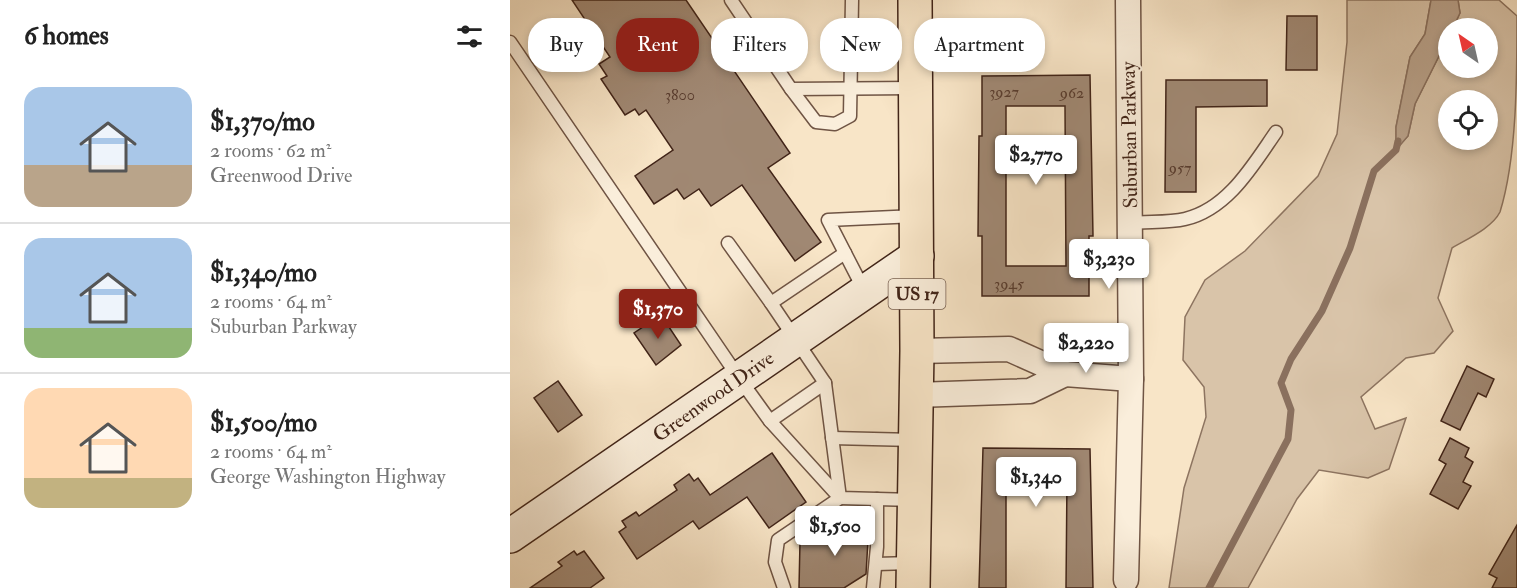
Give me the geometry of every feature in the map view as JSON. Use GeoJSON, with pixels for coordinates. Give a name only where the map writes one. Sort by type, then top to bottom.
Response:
{"type":"FeatureCollection","features":[{"type":"Feature","properties":{"kind":"main road","name":"US 17"},"geometry":{"type":"LineString","coordinates":[[913,575],[917,351],[915,0]]}},
{"type":"Feature","properties":{"kind":"street","name":"Suburban Parkway"},"geometry":{"type":"LineString","coordinates":[[1126,580],[1131,378],[1128,0]]}},
{"type":"Feature","properties":{"kind":"street","name":"Greenwood Drive"},"geometry":{"type":"LineString","coordinates":[[510,536],[917,255]]}},
{"type":"Feature","properties":{"kind":"street"},"geometry":{"type":"LineString","coordinates":[[917,351],[1009,349],[1065,374],[1131,378]]}},
{"type":"Feature","properties":{"kind":"street"},"geometry":{"type":"LineString","coordinates":[[916,395],[1029,391],[1065,374]]}},
{"type":"Feature","properties":{"kind":"lane"},"geometry":{"type":"LineString","coordinates":[[731,0],[816,122],[835,124],[843,122],[850,116],[852,0]]}},
{"type":"Feature","properties":{"kind":"lane"},"geometry":{"type":"LineString","coordinates":[[510,42],[770,421],[840,498]]}},
{"type":"Feature","properties":{"kind":"lane"},"geometry":{"type":"LineString","coordinates":[[791,89],[916,88]]}},
{"type":"Feature","properties":{"kind":"lane"},"geometry":{"type":"LineString","coordinates":[[1130,223],[1186,219],[1221,202],[1242,180],[1276,132]]}},
{"type":"Feature","properties":{"kind":"lane"},"geometry":{"type":"LineString","coordinates":[[864,291],[828,220],[917,216]]}},
{"type":"Feature","properties":{"kind":"lane"},"geometry":{"type":"LineString","coordinates":[[728,243],[825,383],[840,498]]}},
{"type":"Feature","properties":{"kind":"lane"},"geometry":{"type":"LineString","coordinates":[[771,303],[845,253]]}},
{"type":"Feature","properties":{"kind":"lane"},"geometry":{"type":"LineString","coordinates":[[770,421],[825,383]]}},
{"type":"Feature","properties":{"kind":"lane"},"geometry":{"type":"LineString","coordinates":[[832,438],[915,440]]}},
{"type":"Feature","properties":{"kind":"lane"},"geometry":{"type":"LineString","coordinates":[[784,588],[775,562],[778,540],[840,498],[914,500]]}},
{"type":"Feature","properties":{"kind":"lane"},"geometry":{"type":"LineString","coordinates":[[873,588],[876,564],[877,499]]}},
{"type":"Feature","properties":{"kind":"lane"},"geometry":{"type":"LineString","coordinates":[[876,564],[913,575]]}},
{"type":"Feature","properties":{"kind":"shaded area"},"geometry":{"type":"Polygon","coordinates":[[[1347,0],[1431,0],[1425,34],[1410,57],[1396,127],[1396,149],[1408,136],[1415,104],[1438,58],[1438,78],[1498,78],[1498,18],[1458,18],[1460,13],[1458,0],[1499,0],[1517,16],[1513,142],[1506,190],[1496,218],[1472,237],[1452,248],[1438,298],[1453,331],[1434,353],[1406,358],[1361,397],[1375,429],[1406,418],[1389,469],[1368,478],[1319,470],[1297,499],[1248,588],[1169,588],[1184,488],[1206,417],[1204,387],[1183,360],[1185,317],[1205,280],[1245,251],[1318,176],[1337,134],[1347,42],[1347,0]]]}},
{"type":"Feature","properties":{"kind":"shaded area"},"geometry":{"type":"Polygon","coordinates":[[[1431,0],[1458,0],[1460,13],[1458,18],[1438,18],[1438,58],[1415,104],[1408,136],[1396,150],[1396,127],[1410,57],[1425,34],[1431,0]]]}},
{"type":"Feature","properties":{"kind":"building"},"geometry":{"type":"Polygon","coordinates":[[[572,0],[686,0],[698,18],[616,18],[616,72],[699,72],[699,19],[711,37],[711,72],[735,72],[790,153],[768,168],[821,242],[795,261],[742,185],[711,206],[699,189],[684,199],[677,189],[654,204],[635,176],[673,150],[646,110],[639,115],[635,109],[625,115],[601,79],[607,76],[604,72],[604,61],[610,57],[604,48],[604,18],[584,18],[572,0]]]}},
{"type":"Feature","properties":{"kind":"building"},"geometry":{"type":"Polygon","coordinates":[[[1287,16],[1317,16],[1317,70],[1286,70],[1287,16]]]}},
{"type":"Feature","properties":{"kind":"building"},"geometry":{"type":"Polygon","coordinates":[[[1090,75],[1093,236],[1089,236],[1089,296],[982,296],[982,236],[978,236],[982,76],[1090,75]],[[1006,106],[1006,266],[1066,266],[1065,106],[1006,106]]]}},
{"type":"Feature","properties":{"kind":"building"},"geometry":{"type":"Polygon","coordinates":[[[1166,80],[1267,80],[1267,106],[1196,107],[1196,192],[1165,192],[1166,80]]]}},
{"type":"Feature","properties":{"kind":"building"},"geometry":{"type":"Polygon","coordinates":[[[661,315],[681,345],[656,365],[634,333],[661,315]]]}},
{"type":"Feature","properties":{"kind":"building"},"geometry":{"type":"Polygon","coordinates":[[[1467,366],[1494,379],[1486,397],[1478,393],[1460,430],[1441,421],[1467,366]]]}},
{"type":"Feature","properties":{"kind":"building"},"geometry":{"type":"Polygon","coordinates":[[[558,381],[582,415],[558,432],[534,398],[558,381]]]}},
{"type":"Feature","properties":{"kind":"building"},"geometry":{"type":"Polygon","coordinates":[[[1450,438],[1469,448],[1465,457],[1473,462],[1463,482],[1471,486],[1458,509],[1430,494],[1446,464],[1439,460],[1450,438]]]}},
{"type":"Feature","properties":{"kind":"building"},"geometry":{"type":"Polygon","coordinates":[[[983,448],[1090,449],[1093,588],[1066,588],[1067,479],[1006,478],[1006,588],[979,588],[983,448]]]}},
{"type":"Feature","properties":{"kind":"building"},"geometry":{"type":"Polygon","coordinates":[[[772,453],[806,502],[769,528],[747,497],[699,529],[693,521],[637,559],[619,532],[626,527],[622,521],[636,512],[639,516],[677,490],[674,485],[689,474],[694,481],[698,478],[710,495],[772,453]]]}},
{"type":"Feature","properties":{"kind":"building"},"geometry":{"type":"Polygon","coordinates":[[[822,523],[869,523],[866,574],[844,588],[799,588],[800,542],[822,543],[822,523]]]}},
{"type":"Feature","properties":{"kind":"building"},"geometry":{"type":"Polygon","coordinates":[[[1517,525],[1517,588],[1492,588],[1497,578],[1489,574],[1517,525]]]}},
{"type":"Feature","properties":{"kind":"building"},"geometry":{"type":"Polygon","coordinates":[[[574,551],[577,555],[584,551],[604,578],[590,588],[530,588],[562,566],[558,562],[574,551]]]}},
{"type":"Feature","properties":{"kind":"waterway"},"geometry":{"type":"LineString","coordinates":[[1209,588],[1288,439],[1291,410],[1281,383],[1291,359],[1322,311],[1350,248],[1374,171],[1396,150],[1398,141]]}}]}
